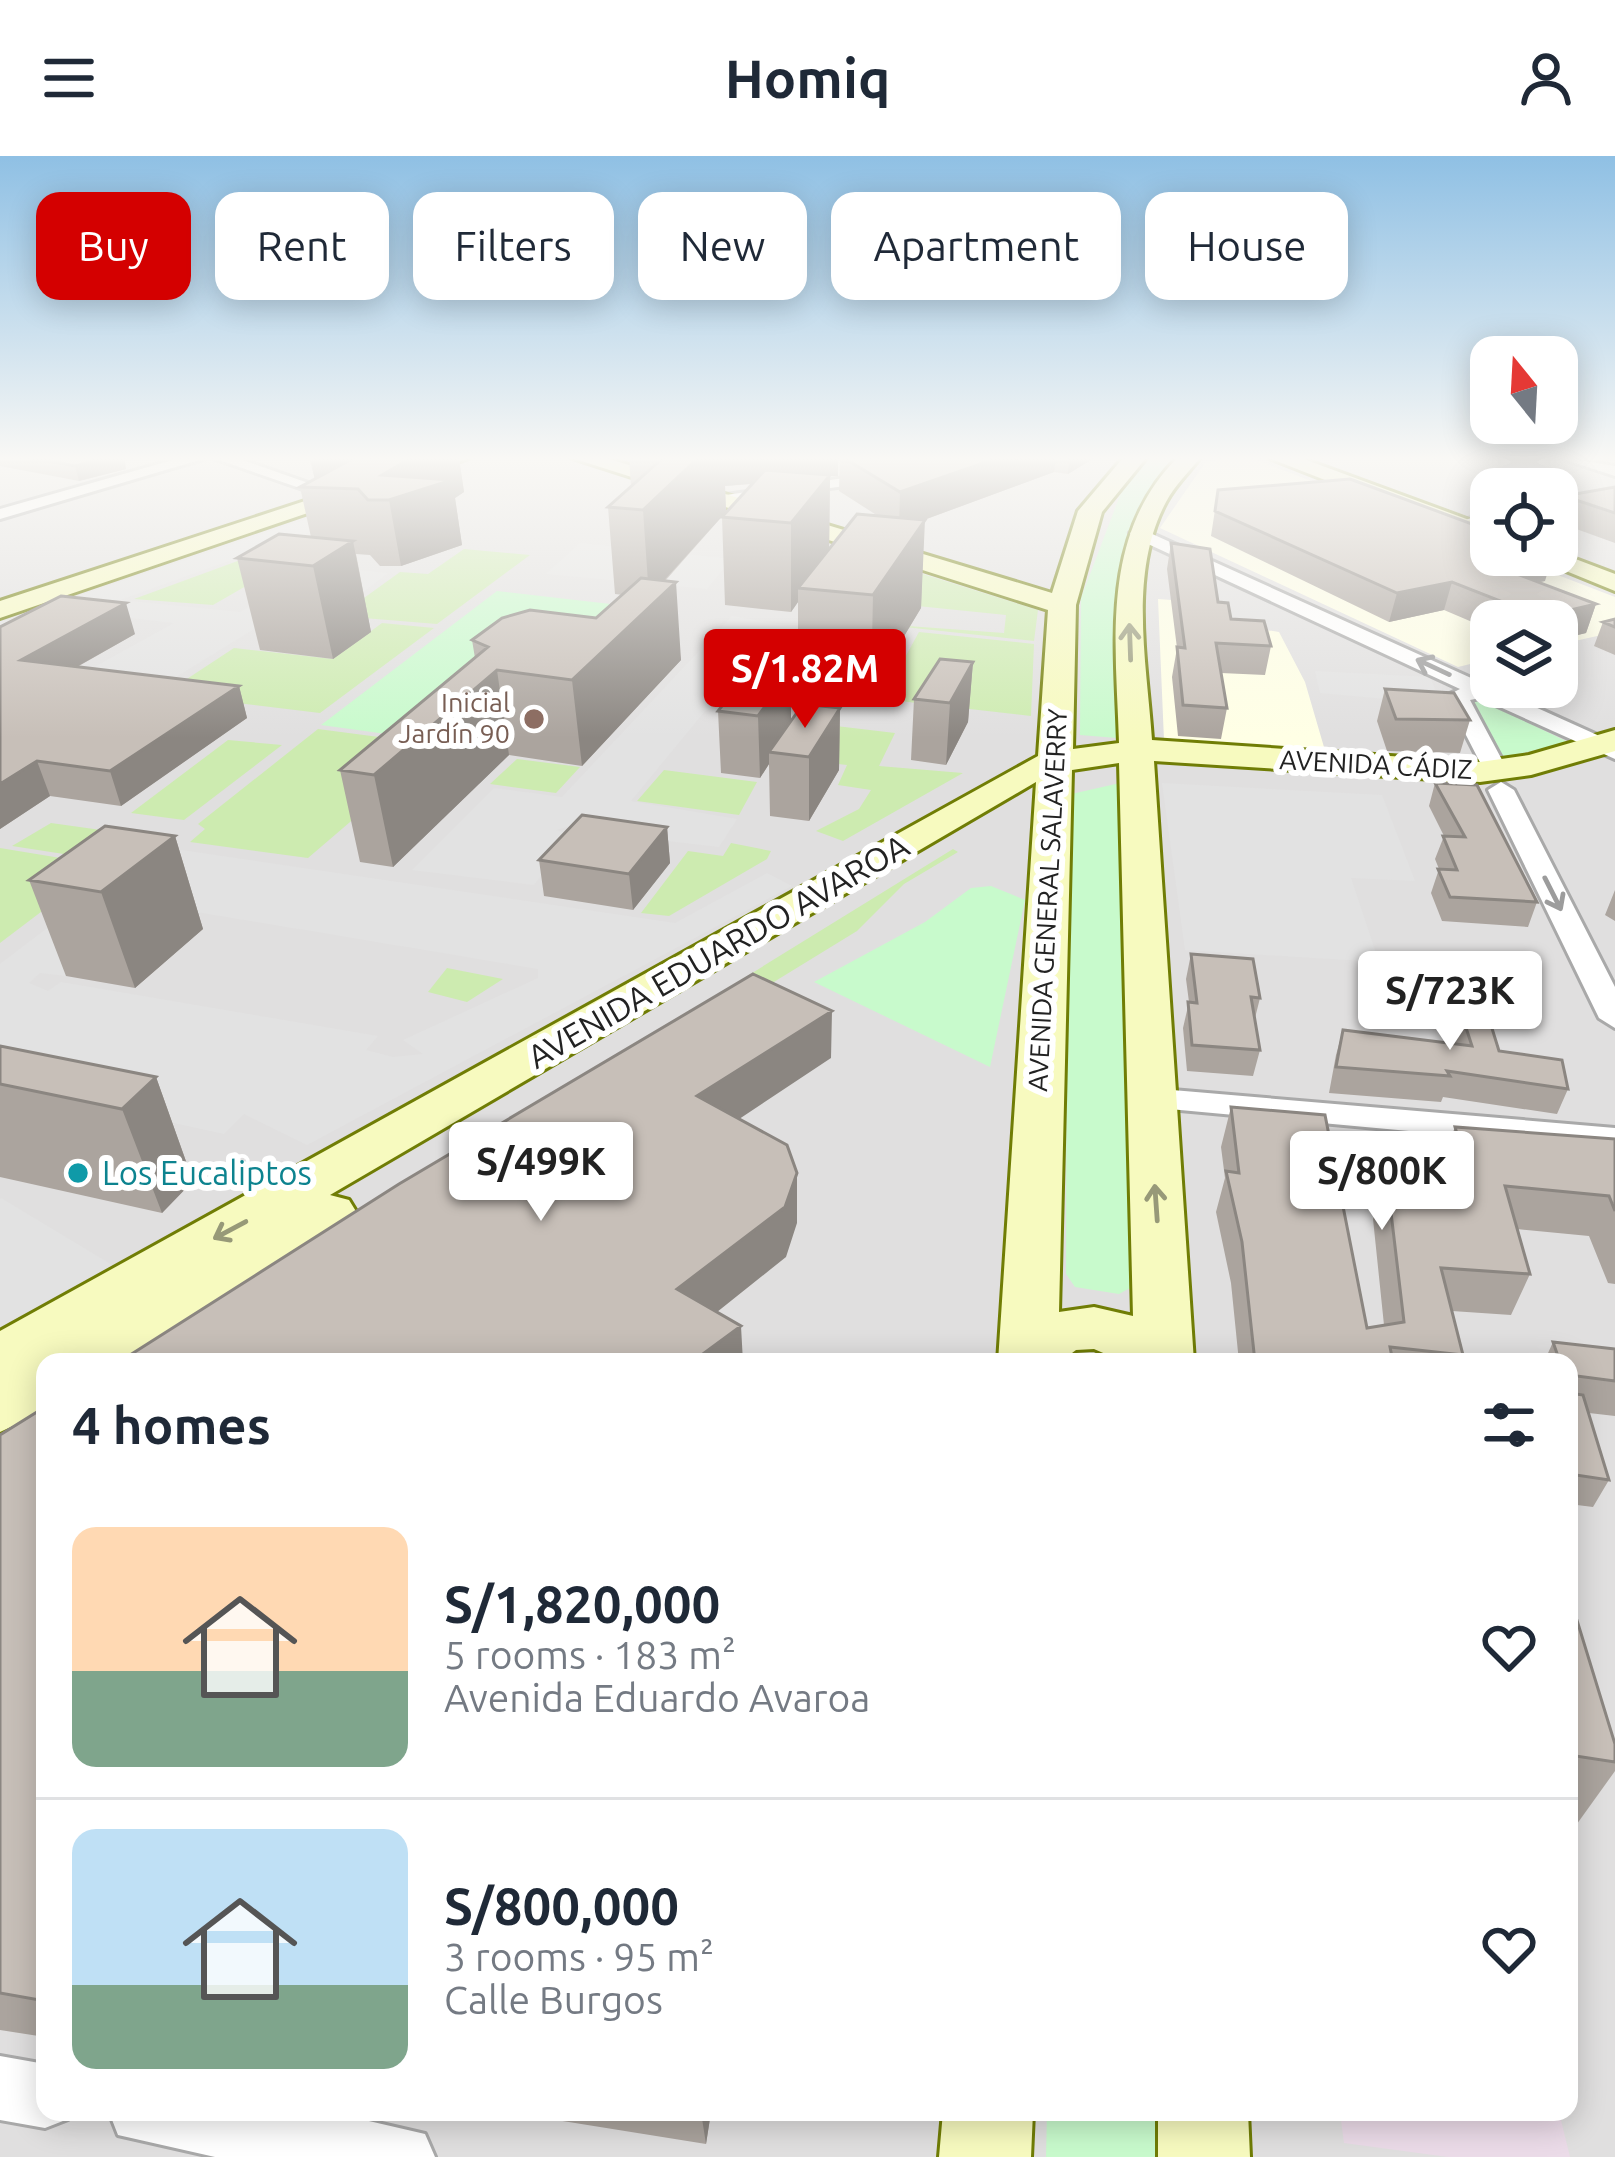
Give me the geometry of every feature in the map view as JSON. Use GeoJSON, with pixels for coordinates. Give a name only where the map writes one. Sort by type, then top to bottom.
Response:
{"type":"FeatureCollection","features":[{"type":"Feature","properties":{"kind":"main road"},"geometry":{"type":"LineString","coordinates":[[2,599],[161,551]]}},
{"type":"Feature","properties":{"kind":"main road"},"geometry":{"type":"LineString","coordinates":[[904,551],[1063,597]]}},
{"type":"Feature","properties":{"kind":"main road"},"geometry":{"type":"LineString","coordinates":[[913,551],[963,568]]}},
{"type":"Feature","properties":{"kind":"main road","name":"AVENIDA GENERAL SALAVERRY"},"geometry":{"type":"LineString","coordinates":[[1028,1353],[1063,597],[1077,551]]}},
{"type":"Feature","properties":{"kind":"main road"},"geometry":{"type":"LineString","coordinates":[[1136,551],[1129,601],[1133,762],[1164,1353]]}},
{"type":"Feature","properties":{"kind":"main road"},"geometry":{"type":"LineString","coordinates":[[1578,569],[1615,583]]}},
{"type":"Feature","properties":{"kind":"main road","name":"AVENIDA CÁDIZ"},"geometry":{"type":"LineString","coordinates":[[1133,762],[1498,780],[1611,749]]}},
{"type":"Feature","properties":{"kind":"main road","name":"AVENIDA EDUARDO AVAROA"},"geometry":{"type":"LineString","coordinates":[[0,1358],[626,1006],[1010,804],[1055,774],[1133,762]]}},
{"type":"Feature","properties":{"kind":"main road","name":"AVENIDA EDUARDO AVAROA"},"geometry":{"type":"LineString","coordinates":[[93,1353],[854,884]]}},
{"type":"Feature","properties":{"kind":"main road"},"geometry":{"type":"LineString","coordinates":[[1029,1284],[1053,1302],[1099,1314],[1135,1310],[1162,1294]]}},
{"type":"Feature","properties":{"kind":"main road"},"geometry":{"type":"LineString","coordinates":[[1036,1353],[1055,1334],[1084,1328],[1130,1336],[1152,1353]]}},
{"type":"Feature","properties":{"kind":"main road"},"geometry":{"type":"LineString","coordinates":[[0,1408],[36,1387]]}},
{"type":"Feature","properties":{"kind":"main road"},"geometry":{"type":"LineString","coordinates":[[985,2157],[987,2121]]}},
{"type":"Feature","properties":{"kind":"main road"},"geometry":{"type":"LineString","coordinates":[[1203,2121],[1204,2157]]}},
{"type":"Feature","properties":{"kind":"street"},"geometry":{"type":"LineString","coordinates":[[1179,551],[1470,685]]}},
{"type":"Feature","properties":{"kind":"street"},"geometry":{"type":"LineString","coordinates":[[1470,694],[1457,697],[1615,1018]]}},
{"type":"Feature","properties":{"kind":"street"},"geometry":{"type":"LineString","coordinates":[[1521,708],[1611,749]]}},
{"type":"Feature","properties":{"kind":"street"},"geometry":{"type":"LineString","coordinates":[[1149,1099],[1615,1139]]}},
{"type":"Feature","properties":{"kind":"street"},"geometry":{"type":"LineString","coordinates":[[193,2121],[402,2157]]}},
{"type":"Feature","properties":{"kind":"shaded area"},"geometry":{"type":"Polygon","coordinates":[[[0,551],[1470,551],[1470,576],[1578,576],[1578,551],[1615,551],[1615,2157],[0,2157],[0,551]]]}},
{"type":"Feature","properties":{"kind":"shaded area"},"geometry":{"type":"Polygon","coordinates":[[[211,551],[256,551],[120,600],[240,612],[317,566],[388,573],[334,614],[288,608],[150,693],[69,681],[174,623],[71,611],[0,638],[0,622],[211,551]]]}},
{"type":"Feature","properties":{"kind":"shaded area"},"geometry":{"type":"Polygon","coordinates":[[[571,551],[660,551],[732,559],[707,589],[546,574],[571,551]]]}},
{"type":"Feature","properties":{"kind":"shaded area"},"geometry":{"type":"Polygon","coordinates":[[[1210,551],[1470,551],[1470,576],[1560,576],[1615,597],[1615,632],[1578,640],[1578,600],[1470,600],[1470,664],[1458,667],[1210,551]]]}},
{"type":"Feature","properties":{"kind":"shaded area"},"geometry":{"type":"Polygon","coordinates":[[[1158,599],[1226,604],[1228,624],[1279,632],[1305,682],[1326,754],[1164,740],[1158,599]]]}},
{"type":"Feature","properties":{"kind":"shaded area"},"geometry":{"type":"Polygon","coordinates":[[[732,616],[819,631],[767,704],[723,702],[705,711],[631,801],[737,819],[719,847],[615,835],[592,820],[556,830],[572,835],[534,885],[412,870],[494,788],[562,797],[732,616]]]}},
{"type":"Feature","properties":{"kind":"shaded area"},"geometry":{"type":"Polygon","coordinates":[[[1315,671],[1430,677],[1441,704],[1320,693],[1315,671]]]}},
{"type":"Feature","properties":{"kind":"shaded area"},"geometry":{"type":"Polygon","coordinates":[[[1162,783],[1382,795],[1415,881],[1351,878],[1379,962],[1185,950],[1162,783]]]}},
{"type":"Feature","properties":{"kind":"shaded area"},"geometry":{"type":"Polygon","coordinates":[[[155,846],[675,923],[767,873],[792,886],[307,1145],[244,1114],[224,1134],[0,1085],[0,964],[155,846]],[[137,902],[136,919],[66,976],[40,973],[29,983],[48,991],[61,982],[378,1036],[366,1050],[393,1057],[423,1054],[403,1040],[538,978],[538,969],[137,902]]]}},
{"type":"Feature","properties":{"kind":"shaded area"},"geometry":{"type":"Polygon","coordinates":[[[0,1199],[137,1280],[0,1358],[0,1199]]]}},
{"type":"Feature","properties":{"kind":"shaded area"},"geometry":{"type":"Polygon","coordinates":[[[1341,2121],[1561,2121],[1570,2157],[1448,2157],[1344,2143],[1341,2121]]]}},
{"type":"Feature","properties":{"kind":"green space"},"geometry":{"type":"Polygon","coordinates":[[[264,551],[306,551],[213,605],[134,599],[264,551]]]}},
{"type":"Feature","properties":{"kind":"green space"},"geometry":{"type":"Polygon","coordinates":[[[461,551],[530,555],[437,624],[339,616],[400,572],[428,574],[461,551]]]}},
{"type":"Feature","properties":{"kind":"green space"},"geometry":{"type":"Polygon","coordinates":[[[1099,551],[1131,551],[1119,627],[1117,738],[1080,735],[1081,598],[1099,551]]]}},
{"type":"Feature","properties":{"kind":"green space"},"geometry":{"type":"Polygon","coordinates":[[[913,571],[1038,610],[1034,641],[867,623],[1004,633],[1006,615],[809,595],[913,571]]]}},
{"type":"Feature","properties":{"kind":"green space"},"geometry":{"type":"Polygon","coordinates":[[[497,591],[663,610],[459,744],[321,725],[497,591]]]}},
{"type":"Feature","properties":{"kind":"green space"},"geometry":{"type":"Polygon","coordinates":[[[382,623],[434,628],[320,713],[164,694],[234,648],[333,659],[382,623]]]}},
{"type":"Feature","properties":{"kind":"green space"},"geometry":{"type":"Polygon","coordinates":[[[919,632],[1034,644],[1031,716],[882,699],[919,632]]]}},
{"type":"Feature","properties":{"kind":"green space"},"geometry":{"type":"Polygon","coordinates":[[[1471,708],[1498,708],[1568,742],[1507,757],[1495,751],[1471,708]]]}},
{"type":"Feature","properties":{"kind":"green space"},"geometry":{"type":"Polygon","coordinates":[[[777,719],[895,733],[879,766],[963,773],[843,841],[816,831],[859,809],[871,790],[838,785],[847,765],[787,758],[777,719]]]}},
{"type":"Feature","properties":{"kind":"green space"},"geometry":{"type":"Polygon","coordinates":[[[318,729],[440,745],[308,858],[190,842],[205,829],[198,824],[318,729]]]}},
{"type":"Feature","properties":{"kind":"green space"},"geometry":{"type":"Polygon","coordinates":[[[228,740],[282,745],[184,820],[131,813],[228,740]]]}},
{"type":"Feature","properties":{"kind":"green space"},"geometry":{"type":"Polygon","coordinates":[[[517,759],[580,767],[556,793],[490,784],[517,759]]]}},
{"type":"Feature","properties":{"kind":"green space"},"geometry":{"type":"Polygon","coordinates":[[[664,770],[757,782],[739,815],[637,801],[664,770]]]}},
{"type":"Feature","properties":{"kind":"green space"},"geometry":{"type":"Polygon","coordinates":[[[1120,783],[1152,1276],[1119,1294],[1075,1287],[1066,1274],[1067,795],[1120,783]]]}},
{"type":"Feature","properties":{"kind":"green space"},"geometry":{"type":"Polygon","coordinates":[[[51,823],[144,836],[109,861],[12,846],[51,823]]]}},
{"type":"Feature","properties":{"kind":"green space"},"geometry":{"type":"Polygon","coordinates":[[[731,843],[771,851],[767,859],[669,916],[641,913],[688,851],[723,856],[731,843]]]}},
{"type":"Feature","properties":{"kind":"green space"},"geometry":{"type":"Polygon","coordinates":[[[0,848],[103,865],[0,943],[0,848]]]}},
{"type":"Feature","properties":{"kind":"green space"},"geometry":{"type":"Polygon","coordinates":[[[953,849],[958,852],[904,884],[857,931],[339,1249],[321,1239],[953,849]]]}},
{"type":"Feature","properties":{"kind":"green space"},"geometry":{"type":"Polygon","coordinates":[[[991,886],[1025,900],[990,1067],[814,982],[925,922],[971,888],[991,886]]]}},
{"type":"Feature","properties":{"kind":"green space"},"geometry":{"type":"Polygon","coordinates":[[[447,968],[503,979],[467,1002],[428,992],[447,968]]]}},
{"type":"Feature","properties":{"kind":"green space"},"geometry":{"type":"Polygon","coordinates":[[[1047,2121],[1195,2121],[1197,2157],[1046,2157],[1047,2121]]]}},
{"type":"Feature","properties":{"kind":"building"},"geometry":{"type":"Polygon","coordinates":[[[249,551],[336,551],[313,566],[237,558],[249,551]]]}},
{"type":"Feature","properties":{"kind":"building"},"geometry":{"type":"Polygon","coordinates":[[[827,551],[903,551],[873,595],[798,588],[827,551]]]}},
{"type":"Feature","properties":{"kind":"building"},"geometry":{"type":"Polygon","coordinates":[[[1172,551],[1210,551],[1218,602],[1228,603],[1231,619],[1264,621],[1271,646],[1216,643],[1227,708],[1183,705],[1177,647],[1185,648],[1172,551]]]}},
{"type":"Feature","properties":{"kind":"building"},"geometry":{"type":"Polygon","coordinates":[[[1305,551],[1470,551],[1470,576],[1522,576],[1596,604],[1578,608],[1578,600],[1498,600],[1452,582],[1397,593],[1305,551]]]}},
{"type":"Feature","properties":{"kind":"building"},"geometry":{"type":"Polygon","coordinates":[[[641,578],[676,582],[572,680],[497,670],[374,775],[340,770],[488,647],[472,640],[502,618],[530,610],[596,618],[641,578]]]}},
{"type":"Feature","properties":{"kind":"building"},"geometry":{"type":"Polygon","coordinates":[[[61,596],[126,603],[21,660],[239,686],[110,771],[37,761],[0,784],[0,627],[61,596]]]}},
{"type":"Feature","properties":{"kind":"building"},"geometry":{"type":"Polygon","coordinates":[[[940,659],[973,662],[950,703],[914,699],[940,659]]]}},
{"type":"Feature","properties":{"kind":"building"},"geometry":{"type":"Polygon","coordinates":[[[753,667],[791,671],[758,716],[718,711],[753,667]]]}},
{"type":"Feature","properties":{"kind":"building"},"geometry":{"type":"Polygon","coordinates":[[[1385,689],[1454,693],[1470,720],[1396,719],[1385,689]]]}},
{"type":"Feature","properties":{"kind":"building"},"geometry":{"type":"Polygon","coordinates":[[[803,704],[840,708],[809,757],[769,752],[803,704]]]}},
{"type":"Feature","properties":{"kind":"building"},"geometry":{"type":"Polygon","coordinates":[[[1435,783],[1477,785],[1537,902],[1450,897],[1438,869],[1457,870],[1443,836],[1465,837],[1435,783]]]}},
{"type":"Feature","properties":{"kind":"building"},"geometry":{"type":"Polygon","coordinates":[[[582,815],[667,827],[629,874],[539,860],[582,815]]]}},
{"type":"Feature","properties":{"kind":"building"},"geometry":{"type":"Polygon","coordinates":[[[105,826],[175,836],[101,892],[29,880],[105,826]]]}},
{"type":"Feature","properties":{"kind":"building"},"geometry":{"type":"Polygon","coordinates":[[[1191,954],[1253,959],[1260,998],[1251,997],[1260,1050],[1192,1045],[1188,1002],[1197,1003],[1191,954]]]}},
{"type":"Feature","properties":{"kind":"building"},"geometry":{"type":"Polygon","coordinates":[[[753,974],[832,1011],[697,1096],[787,1145],[797,1173],[785,1207],[677,1289],[741,1326],[704,1353],[133,1353],[399,1184],[753,974]]]}},
{"type":"Feature","properties":{"kind":"building"},"geometry":{"type":"Polygon","coordinates":[[[1455,994],[1482,996],[1499,1051],[1562,1060],[1568,1089],[1447,1071],[1450,1076],[1336,1067],[1343,1030],[1472,1046],[1455,994]]]}},
{"type":"Feature","properties":{"kind":"building"},"geometry":{"type":"Polygon","coordinates":[[[0,1046],[156,1077],[122,1109],[0,1084],[0,1046]]]}},
{"type":"Feature","properties":{"kind":"building"},"geometry":{"type":"Polygon","coordinates":[[[1231,1107],[1325,1115],[1367,1328],[1404,1322],[1387,1179],[1462,1190],[1459,1184],[1472,1186],[1455,1127],[1615,1139],[1615,1211],[1609,1196],[1505,1186],[1530,1274],[1441,1268],[1462,1353],[1390,1347],[1391,1353],[1254,1353],[1242,1242],[1226,1171],[1239,1173],[1231,1107]]]}},
{"type":"Feature","properties":{"kind":"building"},"geometry":{"type":"Polygon","coordinates":[[[1553,1342],[1615,1349],[1615,1381],[1578,1376],[1578,1353],[1557,1353],[1553,1342]]]}},
{"type":"Feature","properties":{"kind":"building"},"geometry":{"type":"Polygon","coordinates":[[[1578,1394],[1583,1395],[1609,1480],[1578,1475],[1578,1394]]]}},
{"type":"Feature","properties":{"kind":"building"},"geometry":{"type":"Polygon","coordinates":[[[36,1413],[36,1999],[0,1993],[0,1435],[36,1413]]]}},
{"type":"Feature","properties":{"kind":"building"},"geometry":{"type":"Polygon","coordinates":[[[1578,1624],[1615,1744],[1615,1762],[1578,1756],[1578,1624]]]}},
{"type":"Feature","properties":{"kind":"place","name":"Inicial Jardín 90"},"geometry":{"type":"Point","coordinates":[534,719]}},
{"type":"Feature","properties":{"kind":"place","name":"Los Eucaliptos"},"geometry":{"type":"Point","coordinates":[78,1173]}}]}
